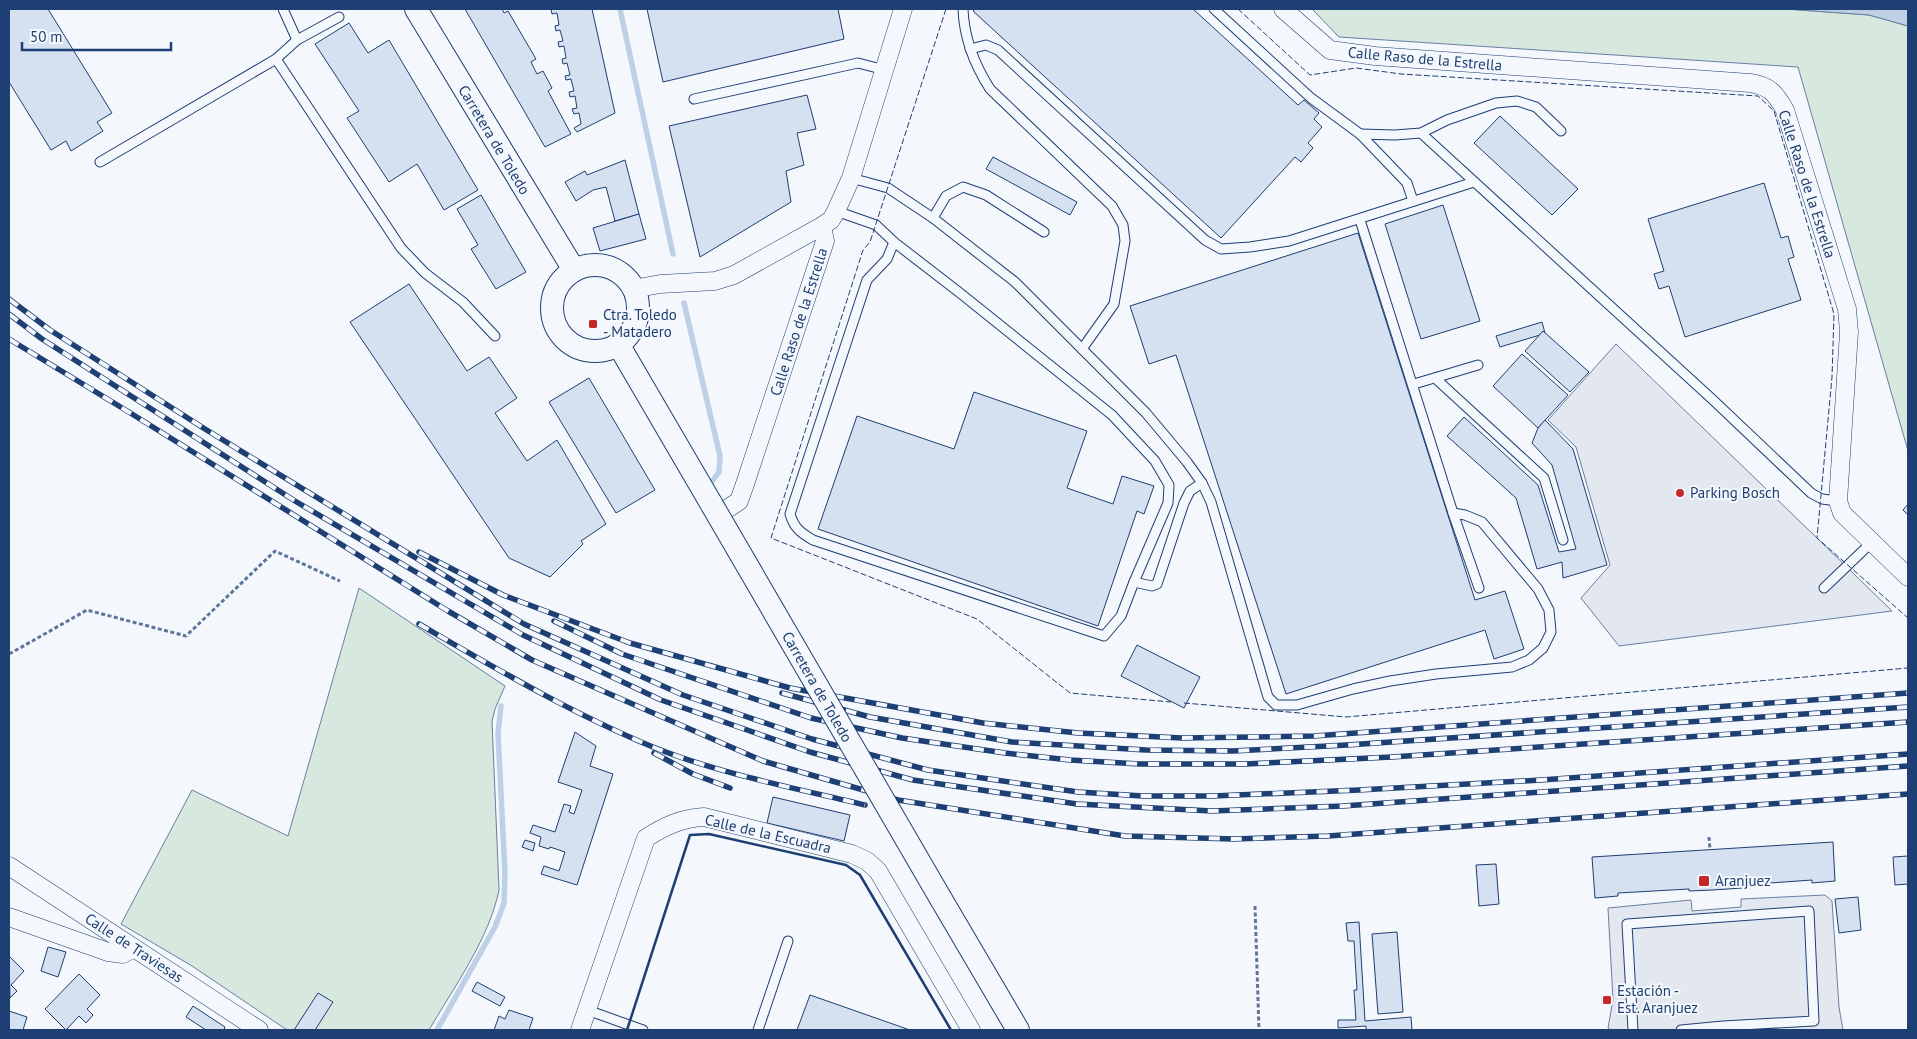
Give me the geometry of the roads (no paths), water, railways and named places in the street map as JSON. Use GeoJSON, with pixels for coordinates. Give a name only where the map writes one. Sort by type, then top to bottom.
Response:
{"type":"FeatureCollection","features":[{"type":"Feature","properties":{"kind":"street","name":"Carretera de Toledo"},"geometry":{"type":"LineString","coordinates":[[416,9],[574,270]]}},
{"type":"Feature","properties":{"kind":"street","name":"Calle Raso de la Estrella"},"geometry":{"type":"LineString","coordinates":[[715,510],[739,501],[790,352],[824,241],[822,226],[831,220],[851,178],[903,9]]}},
{"type":"Feature","properties":{"kind":"street","name":"Calle Raso de la Estrella"},"geometry":{"type":"LineString","coordinates":[[1283,9],[1330,50],[1375,56],[1750,83],[1764,85],[1776,94],[1785,110],[1846,309],[1849,332],[1838,501]]}},
{"type":"Feature","properties":{"kind":"street"},"geometry":{"type":"LineString","coordinates":[[633,289],[660,284],[715,281],[734,275],[822,226]]}},
{"type":"Feature","properties":{"kind":"street"},"geometry":{"type":"LineString","coordinates":[[590,264],[608,266],[623,275],[633,289],[638,304],[636,320],[629,333],[618,344],[602,350],[584,350],[569,342],[558,330],[552,313],[553,296],[560,281],[574,270],[590,264]]}},
{"type":"Feature","properties":{"kind":"street","name":"Carretera de Toledo"},"geometry":{"type":"LineString","coordinates":[[618,344],[1018,1030]]}},
{"type":"Feature","properties":{"kind":"street"},"geometry":{"type":"LineString","coordinates":[[1838,501],[1842,513],[1908,577]]}},
{"type":"Feature","properties":{"kind":"street","name":"Calle de la Escuadra"},"geometry":{"type":"LineString","coordinates":[[580,1030],[646,838],[663,827],[688,818],[704,817],[852,854],[867,861],[878,871],[971,1030]]}},
{"type":"Feature","properties":{"kind":"street","name":"Calle de Traviesas"},"geometry":{"type":"LineString","coordinates":[[9,866],[259,1030]]}},
{"type":"Feature","properties":{"kind":"street"},"geometry":{"type":"LineString","coordinates":[[9,917],[108,952],[123,954],[134,948]]}},
{"type":"Feature","properties":{"kind":"lane"},"geometry":{"type":"LineString","coordinates":[[283,9],[297,40]]}},
{"type":"Feature","properties":{"kind":"lane"},"geometry":{"type":"LineString","coordinates":[[963,9],[963,23],[970,49],[977,69],[990,89],[1112,206],[1122,225],[1125,241],[1114,304],[1082,349]]}},
{"type":"Feature","properties":{"kind":"lane"},"geometry":{"type":"LineString","coordinates":[[1214,9],[1311,98],[1360,134],[1406,183],[1413,201]]}},
{"type":"Feature","properties":{"kind":"lane"},"geometry":{"type":"LineString","coordinates":[[100,162],[276,59],[297,40],[339,17]]}},
{"type":"Feature","properties":{"kind":"lane"},"geometry":{"type":"LineString","coordinates":[[970,49],[986,46],[998,50],[1205,240],[1221,249],[1289,241],[1360,220],[1474,182]]}},
{"type":"Feature","properties":{"kind":"lane"},"geometry":{"type":"LineString","coordinates":[[276,59],[401,248],[425,272],[463,302],[495,336]]}},
{"type":"Feature","properties":{"kind":"lane"},"geometry":{"type":"LineString","coordinates":[[694,99],[858,63],[885,70]]}},
{"type":"Feature","properties":{"kind":"lane"},"geometry":{"type":"LineString","coordinates":[[1360,134],[1395,135],[1421,133],[1447,120],[1496,103],[1517,100],[1536,107],[1561,131]]}},
{"type":"Feature","properties":{"kind":"lane"},"geometry":{"type":"LineString","coordinates":[[1421,133],[1812,493],[1822,499],[1838,501]]}},
{"type":"Feature","properties":{"kind":"lane"},"geometry":{"type":"LineString","coordinates":[[851,178],[888,188],[932,218],[1015,282],[1146,413],[1187,462],[1202,483],[1211,502],[1268,696],[1276,705],[1297,705],[1353,688],[1390,681],[1436,674],[1512,667],[1529,660],[1543,648],[1551,632],[1549,610],[1538,589],[1482,522],[1465,514],[1453,513]]}},
{"type":"Feature","properties":{"kind":"lane"},"geometry":{"type":"LineString","coordinates":[[932,218],[946,196],[963,187],[986,195],[1044,232]]}},
{"type":"Feature","properties":{"kind":"lane"},"geometry":{"type":"LineString","coordinates":[[836,211],[876,225],[894,242],[984,311],[1112,415],[1155,461],[1169,485],[1168,502],[1121,616],[1104,636],[813,540],[799,531],[793,524],[790,514],[867,280],[886,259],[894,242]]}},
{"type":"Feature","properties":{"kind":"lane"},"geometry":{"type":"LineString","coordinates":[[1360,220],[1414,384],[1453,513],[1479,588]]}},
{"type":"Feature","properties":{"kind":"lane"},"geometry":{"type":"LineString","coordinates":[[1414,384],[1478,365]]}},
{"type":"Feature","properties":{"kind":"lane"},"geometry":{"type":"LineString","coordinates":[[1435,378],[1544,478],[1563,540]]}},
{"type":"Feature","properties":{"kind":"lane"},"geometry":{"type":"LineString","coordinates":[[1134,582],[1152,586],[1157,584],[1184,504],[1190,491],[1202,483]]}},
{"type":"Feature","properties":{"kind":"lane"},"geometry":{"type":"LineString","coordinates":[[1824,588],[1872,542]]}},
{"type":"Feature","properties":{"kind":"lane"},"geometry":{"type":"LineString","coordinates":[[1633,1030],[1627,924],[1809,911],[1814,1021],[1681,1030]]}},
{"type":"Feature","properties":{"kind":"lane"},"geometry":{"type":"LineString","coordinates":[[758,1030],[788,941]]}},
{"type":"Feature","properties":{"kind":"lane"},"geometry":{"type":"LineString","coordinates":[[587,1010],[643,1030]]}},
{"type":"Feature","properties":{"kind":"water"},"geometry":{"type":"Polygon","coordinates":[[[1786,9],[1908,9],[1908,26],[1869,15],[1786,9]]]}},
{"type":"Feature","properties":{"kind":"waterway"},"geometry":{"type":"LineString","coordinates":[[620,9],[673,254]]}},
{"type":"Feature","properties":{"kind":"waterway"},"geometry":{"type":"LineString","coordinates":[[684,303],[720,456],[719,472],[711,483]]}},
{"type":"Feature","properties":{"kind":"waterway"},"geometry":{"type":"LineString","coordinates":[[437,1030],[495,927],[504,903],[505,873],[498,733],[501,706]]}},
{"type":"Feature","properties":{"kind":"railway"},"geometry":{"type":"LineString","coordinates":[[9,299],[50,330],[205,429],[524,624],[683,695],[812,739],[928,770],[1078,792],[1143,796],[1213,796],[1541,780],[1908,754]]}},
{"type":"Feature","properties":{"kind":"railway"},"geometry":{"type":"LineString","coordinates":[[9,314],[42,339],[295,501],[523,635],[661,700],[810,752],[913,780],[1077,804],[1212,811],[1343,806],[1908,766]]}},
{"type":"Feature","properties":{"kind":"railway"},"geometry":{"type":"LineString","coordinates":[[9,339],[448,611],[532,660],[763,761],[898,800],[1125,836],[1234,839],[1328,836],[1908,794]]}},
{"type":"Feature","properties":{"kind":"railway"},"geometry":{"type":"LineString","coordinates":[[419,552],[503,595],[630,643],[790,688],[983,723],[1078,733],[1182,738],[1314,736],[1908,693]]}},
{"type":"Feature","properties":{"kind":"railway"},"geometry":{"type":"LineString","coordinates":[[554,621],[622,654],[811,718],[902,738],[1070,760],[1140,764],[1245,764],[1392,757],[1908,722]]}},
{"type":"Feature","properties":{"kind":"railway"},"geometry":{"type":"LineString","coordinates":[[419,624],[563,705],[653,747],[678,757],[731,773],[865,805]]}},
{"type":"Feature","properties":{"kind":"railway"},"geometry":{"type":"LineString","coordinates":[[782,693],[870,717],[1012,742],[1146,750],[1233,751],[1347,745],[1908,707]]}},
{"type":"Feature","properties":{"kind":"railway"},"geometry":{"type":"LineString","coordinates":[[654,753],[693,774],[730,788]]}},
{"type":"Feature","properties":{"kind":"place","name":"Ctra. Toledo - Matadero"},"geometry":{"type":"Point","coordinates":[593,324]}},
{"type":"Feature","properties":{"kind":"place","name":"Parking Bosch"},"geometry":{"type":"Point","coordinates":[1680,493]}},
{"type":"Feature","properties":{"kind":"place","name":"Aranjuez"},"geometry":{"type":"Point","coordinates":[1704,881]}},
{"type":"Feature","properties":{"kind":"place","name":"Estación - Est. Aranjuez"},"geometry":{"type":"Point","coordinates":[1607,1000]}}]}
